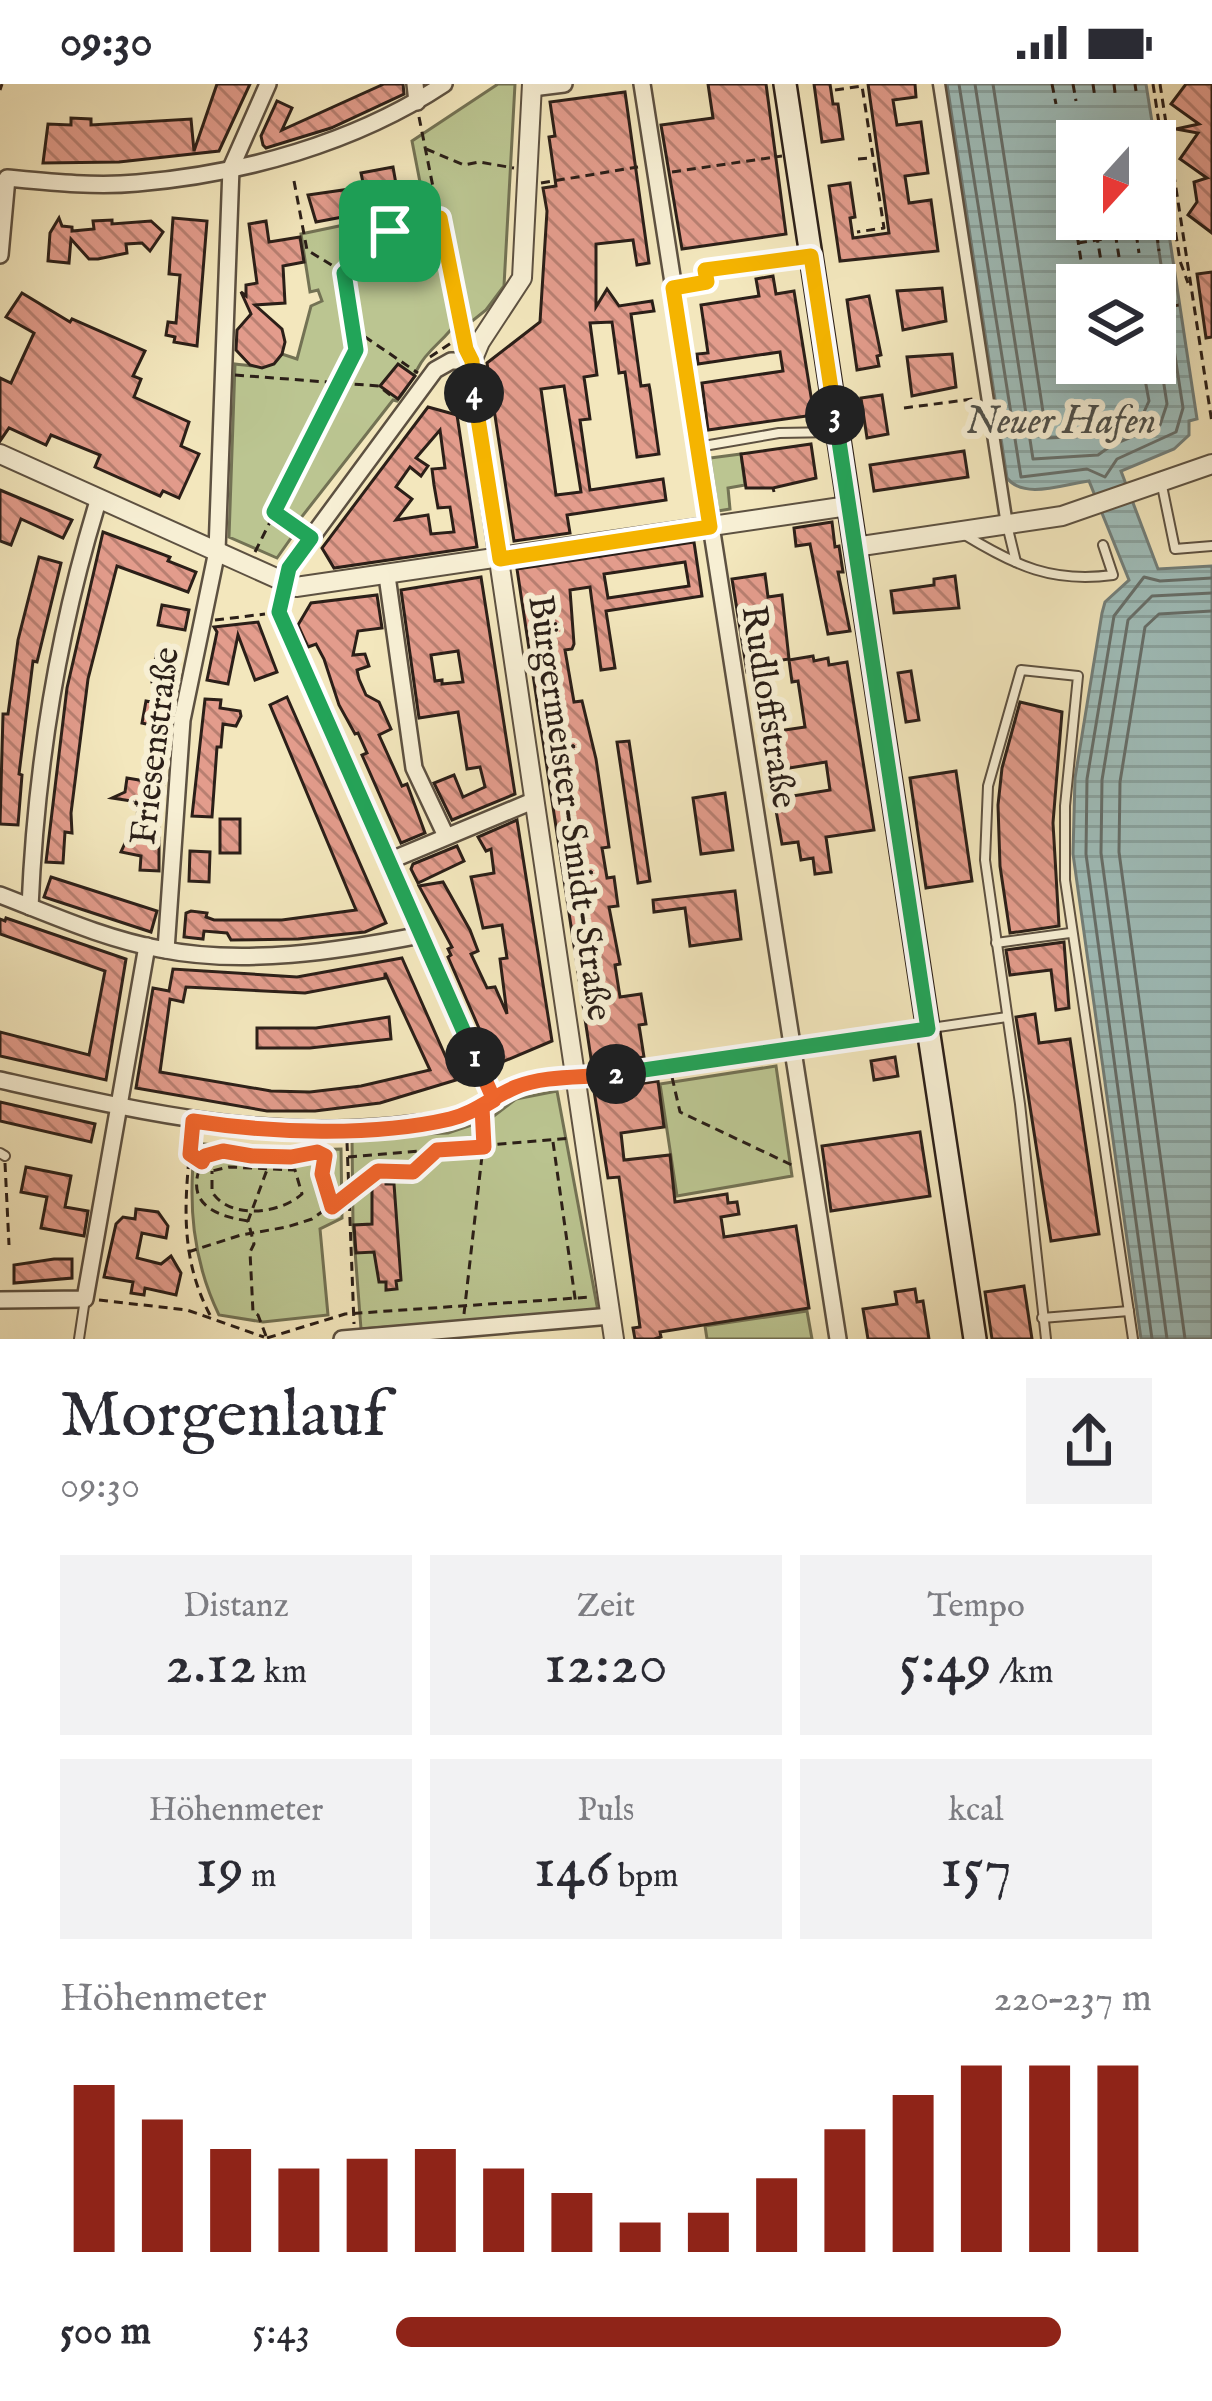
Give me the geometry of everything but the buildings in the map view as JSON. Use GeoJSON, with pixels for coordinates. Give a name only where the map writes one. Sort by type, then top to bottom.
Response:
{"type":"FeatureCollection","features":[{"type":"Feature","properties":{"kind":"main road"},"geometry":{"type":"LineString","coordinates":[[785,84],[975,1339]]}},
{"type":"Feature","properties":{"kind":"street"},"geometry":{"type":"LineString","coordinates":[[231,168],[268,84]]}},
{"type":"Feature","properties":{"kind":"street"},"geometry":{"type":"LineString","coordinates":[[415,84],[418,102]]}},
{"type":"Feature","properties":{"kind":"street"},"geometry":{"type":"LineString","coordinates":[[0,254],[7,178],[136,183],[231,168],[301,152],[418,102],[444,84]]}},
{"type":"Feature","properties":{"kind":"street"},"geometry":{"type":"LineString","coordinates":[[488,1103],[421,935],[279,612],[289,568],[311,538],[435,370],[452,361],[472,361],[520,284],[532,86],[564,84]]}},
{"type":"Feature","properties":{"kind":"street","name":"Rudloffstraße"},"geometry":{"type":"LineString","coordinates":[[642,84],[838,1339]]}},
{"type":"Feature","properties":{"kind":"street"},"geometry":{"type":"LineString","coordinates":[[939,84],[1006,525]]}},
{"type":"Feature","properties":{"kind":"street","name":"Friesenstraße"},"geometry":{"type":"LineString","coordinates":[[166,950],[182,720],[217,551],[231,168]]}},
{"type":"Feature","properties":{"kind":"street","name":"Bürgermeister-Smidt-Straße"},"geometry":{"type":"LineString","coordinates":[[472,361],[614,1339]]}},
{"type":"Feature","properties":{"kind":"street"},"geometry":{"type":"LineString","coordinates":[[0,454],[296,586],[848,506]]}},
{"type":"Feature","properties":{"kind":"street"},"geometry":{"type":"LineString","coordinates":[[855,548],[1074,513],[1212,464]]}},
{"type":"Feature","properties":{"kind":"street"},"geometry":{"type":"LineString","coordinates":[[30,907],[41,757],[58,647],[99,498]]}},
{"type":"Feature","properties":{"kind":"street"},"geometry":{"type":"LineString","coordinates":[[387,576],[415,768],[446,836]]}},
{"type":"Feature","properties":{"kind":"street"},"geometry":{"type":"LineString","coordinates":[[389,862],[535,800]]}},
{"type":"Feature","properties":{"kind":"street"},"geometry":{"type":"LineString","coordinates":[[0,895],[166,950],[276,953],[353,948],[421,935]]}},
{"type":"Feature","properties":{"kind":"street"},"geometry":{"type":"LineString","coordinates":[[0,1300],[86,1299],[147,946]]}},
{"type":"Feature","properties":{"kind":"street"},"geometry":{"type":"LineString","coordinates":[[0,1080],[193,1121],[302,1131],[448,1120],[529,1084],[928,1029]]}},
{"type":"Feature","properties":{"kind":"street"},"geometry":{"type":"LineString","coordinates":[[349,1338],[457,1334],[578,1319],[610,1306]]}},
{"type":"Feature","properties":{"kind":"lane"},"geometry":{"type":"LineString","coordinates":[[673,288],[707,282],[705,270],[811,256]]}},
{"type":"Feature","properties":{"kind":"lane"},"geometry":{"type":"LineString","coordinates":[[697,447],[779,434],[837,432]]}},
{"type":"Feature","properties":{"kind":"lane"},"geometry":{"type":"LineString","coordinates":[[1160,479],[1175,549],[1212,546]]}},
{"type":"Feature","properties":{"kind":"lane"},"geometry":{"type":"LineString","coordinates":[[1006,525],[1016,563]]}},
{"type":"Feature","properties":{"kind":"lane"},"geometry":{"type":"LineString","coordinates":[[959,532],[1016,563],[1057,578],[1113,575],[1102,545]]}},
{"type":"Feature","properties":{"kind":"lane"},"geometry":{"type":"LineString","coordinates":[[1046,1339],[985,860],[988,786],[1021,670],[1078,676],[1065,806],[1070,933],[1092,1049],[1132,1339]]}},
{"type":"Feature","properties":{"kind":"lane"},"geometry":{"type":"LineString","coordinates":[[996,943],[1070,933]]}},
{"type":"Feature","properties":{"kind":"lane"},"geometry":{"type":"LineString","coordinates":[[928,1029],[1007,1017]]}},
{"type":"Feature","properties":{"kind":"lane"},"geometry":{"type":"LineString","coordinates":[[79,1339],[86,1299]]}},
{"type":"Feature","properties":{"kind":"lane"},"geometry":{"type":"LineString","coordinates":[[1042,1318],[1129,1311]]}},
{"type":"Feature","properties":{"kind":"path"},"geometry":{"type":"LineString","coordinates":[[1056,104],[1053,85],[1061,84]]}},
{"type":"Feature","properties":{"kind":"path"},"geometry":{"type":"LineString","coordinates":[[1073,84],[1076,101]]}},
{"type":"Feature","properties":{"kind":"path"},"geometry":{"type":"LineString","coordinates":[[1093,84],[1096,98]]}},
{"type":"Feature","properties":{"kind":"path"},"geometry":{"type":"LineString","coordinates":[[1114,84],[1115,93]]}},
{"type":"Feature","properties":{"kind":"path"},"geometry":{"type":"LineString","coordinates":[[1135,84],[1136,91]]}},
{"type":"Feature","properties":{"kind":"path"},"geometry":{"type":"LineString","coordinates":[[1157,84],[1180,261],[1192,293],[1212,423]]}},
{"type":"Feature","properties":{"kind":"path"},"geometry":{"type":"LineString","coordinates":[[836,90],[862,86],[874,157],[884,229],[857,232]]}},
{"type":"Feature","properties":{"kind":"path"},"geometry":{"type":"LineString","coordinates":[[418,102],[472,361]]}},
{"type":"Feature","properties":{"kind":"path"},"geometry":{"type":"LineString","coordinates":[[425,148],[464,165],[479,162],[528,177],[655,170],[795,154]]}},
{"type":"Feature","properties":{"kind":"path"},"geometry":{"type":"LineString","coordinates":[[858,159],[874,157]]}},
{"type":"Feature","properties":{"kind":"path"},"geometry":{"type":"LineString","coordinates":[[248,565],[356,350],[344,273],[307,250],[294,182]]}},
{"type":"Feature","properties":{"kind":"path"},"geometry":{"type":"LineString","coordinates":[[344,273],[390,231],[440,218]]}},
{"type":"Feature","properties":{"kind":"path"},"geometry":{"type":"LineString","coordinates":[[1078,240],[1082,264]]}},
{"type":"Feature","properties":{"kind":"path"},"geometry":{"type":"LineString","coordinates":[[1078,243],[1097,240],[1101,261]]}},
{"type":"Feature","properties":{"kind":"path"},"geometry":{"type":"LineString","coordinates":[[1116,240],[1119,257]]}},
{"type":"Feature","properties":{"kind":"path"},"geometry":{"type":"LineString","coordinates":[[1137,240],[1139,254]]}},
{"type":"Feature","properties":{"kind":"path"},"geometry":{"type":"LineString","coordinates":[[1158,240],[1160,250]]}},
{"type":"Feature","properties":{"kind":"path"},"geometry":{"type":"LineString","coordinates":[[352,328],[419,374]]}},
{"type":"Feature","properties":{"kind":"path"},"geometry":{"type":"LineString","coordinates":[[224,375],[379,386],[398,400]]}},
{"type":"Feature","properties":{"kind":"path"},"geometry":{"type":"LineString","coordinates":[[904,408],[973,399]]}},
{"type":"Feature","properties":{"kind":"path"},"geometry":{"type":"LineString","coordinates":[[274,512],[311,538]]}},
{"type":"Feature","properties":{"kind":"path"},"geometry":{"type":"LineString","coordinates":[[202,622],[279,612]]}},
{"type":"Feature","properties":{"kind":"path"},"geometry":{"type":"LineString","coordinates":[[669,1066],[680,1112],[788,1166],[810,1168]]}},
{"type":"Feature","properties":{"kind":"path"},"geometry":{"type":"LineString","coordinates":[[468,1304],[488,1103]]}},
{"type":"Feature","properties":{"kind":"path"},"geometry":{"type":"LineString","coordinates":[[193,1121],[184,1200],[188,1252],[210,1315]]}},
{"type":"Feature","properties":{"kind":"path"},"geometry":{"type":"LineString","coordinates":[[347,1128],[354,1313],[349,1338]]}},
{"type":"Feature","properties":{"kind":"path"},"geometry":{"type":"LineString","coordinates":[[348,1157],[584,1136]]}},
{"type":"Feature","properties":{"kind":"path"},"geometry":{"type":"LineString","coordinates":[[553,1139],[578,1319]]}},
{"type":"Feature","properties":{"kind":"path"},"geometry":{"type":"LineString","coordinates":[[188,1252],[251,1233],[287,1228],[332,1207],[378,1171],[413,1172],[437,1150]]}},
{"type":"Feature","properties":{"kind":"path"},"geometry":{"type":"LineString","coordinates":[[248,1221],[215,1216],[203,1206],[197,1177],[205,1156],[223,1151],[271,1156],[317,1152],[325,1156],[322,1174],[332,1207]]}},
{"type":"Feature","properties":{"kind":"path"},"geometry":{"type":"LineString","coordinates":[[3,1154],[9,1245]]}},
{"type":"Feature","properties":{"kind":"path"},"geometry":{"type":"LineString","coordinates":[[190,1154],[212,1171],[216,1199],[227,1206],[270,1210],[293,1203],[302,1194],[296,1170],[212,1171]]}},
{"type":"Feature","properties":{"kind":"path"},"geometry":{"type":"LineString","coordinates":[[269,1338],[253,1312],[248,1221],[271,1156]]}},
{"type":"Feature","properties":{"kind":"path"},"geometry":{"type":"LineString","coordinates":[[86,1299],[210,1315],[269,1338],[354,1313],[574,1298],[610,1306]]}},
{"type":"Feature","properties":{"kind":"green space"},"geometry":{"type":"Polygon","coordinates":[[[498,84],[515,84],[504,286],[486,310],[471,322],[457,321],[426,355],[397,401],[393,400],[293,528],[296,531],[277,558],[229,537],[235,364],[267,365],[282,354],[297,359],[311,306],[322,301],[318,290],[310,292],[301,234],[425,208],[412,141],[498,84]]]}},
{"type":"Feature","properties":{"kind":"green space"},"geometry":{"type":"Polygon","coordinates":[[[741,454],[745,485],[728,488],[730,509],[718,511],[710,458],[741,454]]]}},
{"type":"Feature","properties":{"kind":"green space"},"geometry":{"type":"Polygon","coordinates":[[[776,1066],[792,1176],[677,1196],[660,1084],[776,1066]]]}},
{"type":"Feature","properties":{"kind":"green space"},"geometry":{"type":"Polygon","coordinates":[[[557,1091],[598,1311],[361,1329],[352,1137],[448,1133],[490,1119],[516,1099],[557,1091]]]}},
{"type":"Feature","properties":{"kind":"green space"},"geometry":{"type":"Polygon","coordinates":[[[195,1143],[269,1151],[341,1149],[342,1218],[320,1229],[328,1315],[263,1322],[219,1315],[194,1230],[195,1143]]]}},
{"type":"Feature","properties":{"kind":"green space"},"geometry":{"type":"Polygon","coordinates":[[[807,1311],[812,1339],[707,1339],[705,1326],[807,1311]]]}},
{"type":"Feature","properties":{"kind":"water","name":"Neuer Hafen"},"geometry":{"type":"Polygon","coordinates":[[[947,84],[1146,84],[1152,120],[1056,120],[1056,240],[1170,240],[1173,264],[1056,264],[1056,384],[1176,384],[1176,280],[1197,419],[1189,421],[1189,435],[1174,449],[1121,471],[1158,569],[1212,566],[1212,1339],[1141,1339],[1073,854],[1075,778],[1102,613],[1105,602],[1129,580],[1089,481],[1034,489],[1014,485],[1007,478],[947,84]]]}},
{"type":"Feature","properties":{"kind":"route"},"geometry":{"type":"LineString","coordinates":[[390,231],[344,273],[356,350],[274,512],[311,538],[289,568],[279,612],[494,1100],[482,1107],[484,1147],[437,1150],[413,1172],[378,1171],[332,1207],[322,1174],[325,1156],[317,1152],[291,1157],[223,1151],[205,1156],[202,1162],[190,1154],[193,1121],[302,1131],[410,1125],[476,1112],[494,1100],[518,1087],[541,1081],[928,1029],[811,256],[705,270],[707,282],[673,288],[710,527],[500,559],[472,361],[440,218],[390,231]]}}]}
